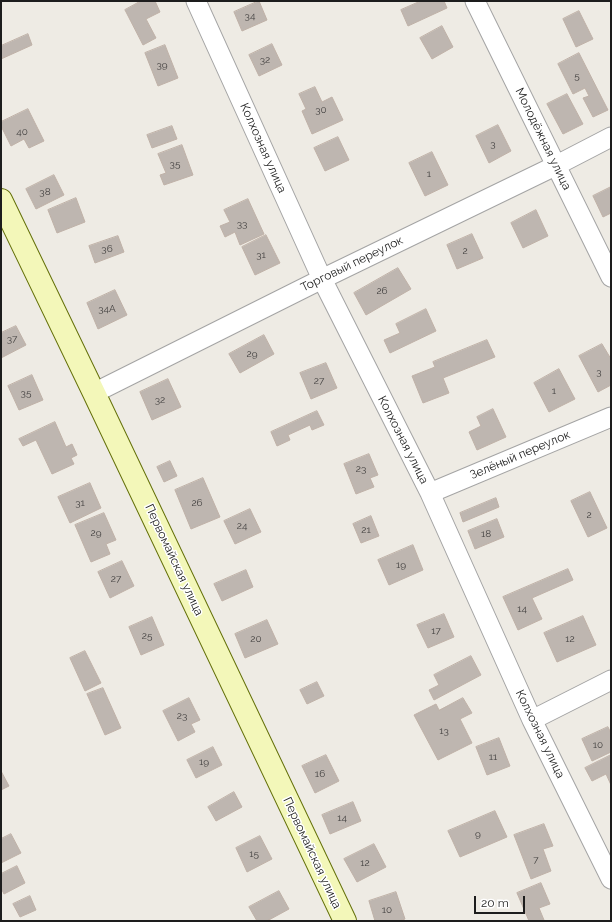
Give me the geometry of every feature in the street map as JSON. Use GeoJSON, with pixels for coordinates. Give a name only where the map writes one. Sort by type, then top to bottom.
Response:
{"type":"FeatureCollection","features":[{"type":"Feature","properties":{"kind":"street","name":"Колхозная улица"},"geometry":{"type":"LineString","coordinates":[[196,1],[322,278],[430,493],[532,720],[611,879]]}},
{"type":"Feature","properties":{"kind":"street","name":"Молодёжная улица"},"geometry":{"type":"LineString","coordinates":[[475,1],[611,277]]}},
{"type":"Feature","properties":{"kind":"street","name":"Торговый переулок"},"geometry":{"type":"LineString","coordinates":[[94,393],[322,278],[556,166],[611,137]]}},
{"type":"Feature","properties":{"kind":"street","name":"Первомайская улица"},"geometry":{"type":"LineString","coordinates":[[1,200],[345,921]]}},
{"type":"Feature","properties":{"kind":"street","name":"Зелёный переулок"},"geometry":{"type":"LineString","coordinates":[[430,493],[611,418]]}},
{"type":"Feature","properties":{"kind":"street"},"geometry":{"type":"LineString","coordinates":[[532,720],[611,680]]}},
{"type":"Feature","properties":{"kind":"building"},"geometry":{"type":"Polygon","coordinates":[[[141,1],[155,1],[160,12],[146,19],[156,38],[143,45],[125,10],[141,1]]]}},
{"type":"Feature","properties":{"kind":"building"},"geometry":{"type":"Polygon","coordinates":[[[259,1],[267,20],[242,31],[234,12],[259,1]]]}},
{"type":"Feature","properties":{"kind":"building"},"geometry":{"type":"Polygon","coordinates":[[[421,1],[444,1],[447,8],[408,26],[401,10],[421,1]]]}},
{"type":"Feature","properties":{"kind":"building"},"geometry":{"type":"Polygon","coordinates":[[[579,11],[593,39],[576,47],[563,19],[579,11]]]}},
{"type":"Feature","properties":{"kind":"building"},"geometry":{"type":"Polygon","coordinates":[[[442,26],[453,47],[432,59],[420,38],[442,26]]]}},
{"type":"Feature","properties":{"kind":"building"},"geometry":{"type":"Polygon","coordinates":[[[28,34],[32,45],[1,59],[1,46],[28,34]]]}},
{"type":"Feature","properties":{"kind":"building"},"geometry":{"type":"Polygon","coordinates":[[[272,44],[282,65],[259,76],[249,55],[272,44]]]}},
{"type":"Feature","properties":{"kind":"building"},"geometry":{"type":"Polygon","coordinates":[[[165,45],[178,78],[158,86],[145,53],[165,45]]]}},
{"type":"Feature","properties":{"kind":"building"},"geometry":{"type":"Polygon","coordinates":[[[579,53],[608,110],[593,117],[583,98],[589,96],[585,88],[573,94],[558,64],[579,53]]]}},
{"type":"Feature","properties":{"kind":"building"},"geometry":{"type":"Polygon","coordinates":[[[315,87],[322,102],[332,97],[343,120],[312,134],[302,111],[306,109],[299,94],[315,87]]]}},
{"type":"Feature","properties":{"kind":"building"},"geometry":{"type":"Polygon","coordinates":[[[567,94],[583,124],[563,134],[547,104],[567,94]]]}},
{"type":"Feature","properties":{"kind":"building"},"geometry":{"type":"Polygon","coordinates":[[[28,109],[44,141],[29,148],[24,139],[11,146],[1,126],[1,122],[28,109]]]}},
{"type":"Feature","properties":{"kind":"building"},"geometry":{"type":"Polygon","coordinates":[[[498,125],[511,151],[489,163],[476,136],[498,125]]]}},
{"type":"Feature","properties":{"kind":"building"},"geometry":{"type":"Polygon","coordinates":[[[172,126],[177,139],[152,148],[147,135],[172,126]]]}},
{"type":"Feature","properties":{"kind":"building"},"geometry":{"type":"Polygon","coordinates":[[[338,137],[349,160],[325,171],[314,148],[338,137]]]}},
{"type":"Feature","properties":{"kind":"building"},"geometry":{"type":"Polygon","coordinates":[[[182,145],[193,175],[164,185],[160,175],[166,173],[158,154],[182,145]]]}},
{"type":"Feature","properties":{"kind":"building"},"geometry":{"type":"Polygon","coordinates":[[[432,152],[448,185],[425,196],[409,163],[432,152]]]}},
{"type":"Feature","properties":{"kind":"building"},"geometry":{"type":"Polygon","coordinates":[[[54,175],[64,195],[36,209],[26,189],[54,175]]]}},
{"type":"Feature","properties":{"kind":"building"},"geometry":{"type":"Polygon","coordinates":[[[611,187],[611,213],[603,217],[593,196],[611,187]]]}},
{"type":"Feature","properties":{"kind":"building"},"geometry":{"type":"Polygon","coordinates":[[[76,198],[85,222],[57,233],[48,210],[76,198]]]}},
{"type":"Feature","properties":{"kind":"building"},"geometry":{"type":"Polygon","coordinates":[[[248,199],[264,234],[240,245],[235,232],[225,237],[220,226],[230,222],[224,210],[248,199]]]}},
{"type":"Feature","properties":{"kind":"building"},"geometry":{"type":"Polygon","coordinates":[[[536,210],[548,236],[523,248],[511,223],[536,210]]]}},
{"type":"Feature","properties":{"kind":"building"},"geometry":{"type":"Polygon","coordinates":[[[472,234],[483,258],[457,269],[447,245],[472,234]]]}},
{"type":"Feature","properties":{"kind":"building"},"geometry":{"type":"Polygon","coordinates":[[[266,235],[280,263],[255,275],[242,247],[266,235]]]}},
{"type":"Feature","properties":{"kind":"building"},"geometry":{"type":"Polygon","coordinates":[[[118,236],[124,252],[95,263],[89,246],[118,236]]]}},
{"type":"Feature","properties":{"kind":"building"},"geometry":{"type":"Polygon","coordinates":[[[398,268],[411,289],[366,315],[354,293],[398,268]]]}},
{"type":"Feature","properties":{"kind":"building"},"geometry":{"type":"Polygon","coordinates":[[[115,290],[127,315],[98,329],[87,303],[115,290]]]}},
{"type":"Feature","properties":{"kind":"building"},"geometry":{"type":"Polygon","coordinates":[[[426,309],[436,331],[390,353],[384,340],[400,333],[396,324],[426,309]]]}},
{"type":"Feature","properties":{"kind":"building"},"geometry":{"type":"Polygon","coordinates":[[[16,326],[26,345],[1,358],[1,333],[16,326]]]}},
{"type":"Feature","properties":{"kind":"building"},"geometry":{"type":"Polygon","coordinates":[[[264,335],[274,354],[240,373],[229,354],[264,335]]]}},
{"type":"Feature","properties":{"kind":"building"},"geometry":{"type":"Polygon","coordinates":[[[487,340],[495,357],[443,378],[449,393],[423,403],[412,376],[435,367],[433,362],[487,340]]]}},
{"type":"Feature","properties":{"kind":"building"},"geometry":{"type":"Polygon","coordinates":[[[602,344],[611,359],[611,385],[598,392],[579,356],[602,344]]]}},
{"type":"Feature","properties":{"kind":"building"},"geometry":{"type":"Polygon","coordinates":[[[326,363],[337,388],[311,399],[300,373],[326,363]]]}},
{"type":"Feature","properties":{"kind":"building"},"geometry":{"type":"Polygon","coordinates":[[[559,369],[575,399],[549,412],[534,383],[559,369]]]}},
{"type":"Feature","properties":{"kind":"building"},"geometry":{"type":"Polygon","coordinates":[[[32,375],[43,400],[19,410],[8,386],[32,375]]]}},
{"type":"Feature","properties":{"kind":"building"},"geometry":{"type":"Polygon","coordinates":[[[168,379],[181,407],[152,420],[140,392],[168,379]]]}},
{"type":"Feature","properties":{"kind":"building"},"geometry":{"type":"Polygon","coordinates":[[[493,409],[506,437],[477,450],[469,432],[481,426],[477,417],[493,409]]]}},
{"type":"Feature","properties":{"kind":"building"},"geometry":{"type":"Polygon","coordinates":[[[317,411],[324,425],[312,430],[310,425],[288,435],[290,440],[277,446],[271,432],[317,411]]]}},
{"type":"Feature","properties":{"kind":"building"},"geometry":{"type":"Polygon","coordinates":[[[55,422],[66,447],[72,444],[77,455],[71,458],[74,464],[52,474],[36,440],[23,446],[19,439],[55,422]]]}},
{"type":"Feature","properties":{"kind":"building"},"geometry":{"type":"Polygon","coordinates":[[[369,454],[378,475],[370,478],[374,487],[356,494],[344,464],[369,454]]]}},
{"type":"Feature","properties":{"kind":"building"},"geometry":{"type":"Polygon","coordinates":[[[170,461],[177,476],[164,482],[157,467],[170,461]]]}},
{"type":"Feature","properties":{"kind":"building"},"geometry":{"type":"Polygon","coordinates":[[[203,478],[220,517],[191,529],[175,490],[203,478]]]}},
{"type":"Feature","properties":{"kind":"building"},"geometry":{"type":"Polygon","coordinates":[[[90,483],[101,508],[70,523],[58,497],[90,483]]]}},
{"type":"Feature","properties":{"kind":"building"},"geometry":{"type":"Polygon","coordinates":[[[590,492],[607,528],[588,537],[571,501],[590,492]]]}},
{"type":"Feature","properties":{"kind":"building"},"geometry":{"type":"Polygon","coordinates":[[[496,498],[499,507],[463,522],[460,513],[496,498]]]}},
{"type":"Feature","properties":{"kind":"building"},"geometry":{"type":"Polygon","coordinates":[[[250,509],[261,532],[235,544],[224,521],[250,509]]]}},
{"type":"Feature","properties":{"kind":"building"},"geometry":{"type":"Polygon","coordinates":[[[104,513],[116,540],[106,544],[110,554],[91,562],[75,525],[104,513]]]}},
{"type":"Feature","properties":{"kind":"building"},"geometry":{"type":"Polygon","coordinates":[[[371,516],[379,536],[361,543],[353,524],[371,516]]]}},
{"type":"Feature","properties":{"kind":"building"},"geometry":{"type":"Polygon","coordinates":[[[497,519],[504,537],[475,549],[468,531],[497,519]]]}},
{"type":"Feature","properties":{"kind":"building"},"geometry":{"type":"Polygon","coordinates":[[[413,545],[423,570],[389,585],[378,560],[413,545]]]}},
{"type":"Feature","properties":{"kind":"building"},"geometry":{"type":"Polygon","coordinates":[[[122,561],[134,586],[110,598],[98,572],[122,561]]]}},
{"type":"Feature","properties":{"kind":"building"},"geometry":{"type":"Polygon","coordinates":[[[568,569],[573,580],[532,598],[542,619],[518,630],[503,597],[568,569]]]}},
{"type":"Feature","properties":{"kind":"building"},"geometry":{"type":"Polygon","coordinates":[[[246,570],[253,587],[222,601],[214,584],[246,570]]]}},
{"type":"Feature","properties":{"kind":"building"},"geometry":{"type":"Polygon","coordinates":[[[444,614],[454,637],[428,648],[417,625],[444,614]]]}},
{"type":"Feature","properties":{"kind":"building"},"geometry":{"type":"Polygon","coordinates":[[[583,616],[596,645],[557,662],[544,633],[583,616]]]}},
{"type":"Feature","properties":{"kind":"building"},"geometry":{"type":"Polygon","coordinates":[[[152,617],[164,645],[141,655],[129,627],[152,617]]]}},
{"type":"Feature","properties":{"kind":"building"},"geometry":{"type":"Polygon","coordinates":[[[267,620],[278,644],[245,658],[235,634],[267,620]]]}},
{"type":"Feature","properties":{"kind":"building"},"geometry":{"type":"Polygon","coordinates":[[[85,651],[101,683],[85,691],[70,658],[85,651]]]}},
{"type":"Feature","properties":{"kind":"building"},"geometry":{"type":"Polygon","coordinates":[[[471,656],[481,675],[434,700],[429,690],[439,685],[434,675],[471,656]]]}},
{"type":"Feature","properties":{"kind":"building"},"geometry":{"type":"Polygon","coordinates":[[[317,682],[324,696],[307,704],[300,690],[317,682]]]}},
{"type":"Feature","properties":{"kind":"building"},"geometry":{"type":"Polygon","coordinates":[[[103,688],[121,728],[105,735],[87,694],[103,688]]]}},
{"type":"Feature","properties":{"kind":"building"},"geometry":{"type":"Polygon","coordinates":[[[189,698],[200,720],[191,724],[195,732],[178,741],[163,711],[189,698]]]}},
{"type":"Feature","properties":{"kind":"building"},"geometry":{"type":"Polygon","coordinates":[[[463,698],[472,713],[460,719],[472,743],[438,760],[414,715],[436,704],[439,710],[463,698]]]}},
{"type":"Feature","properties":{"kind":"building"},"geometry":{"type":"Polygon","coordinates":[[[608,727],[611,733],[611,752],[592,761],[582,739],[608,727]]]}},
{"type":"Feature","properties":{"kind":"building"},"geometry":{"type":"Polygon","coordinates":[[[499,738],[510,766],[487,775],[476,747],[499,738]]]}},
{"type":"Feature","properties":{"kind":"building"},"geometry":{"type":"Polygon","coordinates":[[[213,747],[222,765],[196,778],[187,760],[213,747]]]}},
{"type":"Feature","properties":{"kind":"building"},"geometry":{"type":"Polygon","coordinates":[[[326,755],[339,781],[315,793],[302,766],[326,755]]]}},
{"type":"Feature","properties":{"kind":"building"},"geometry":{"type":"Polygon","coordinates":[[[611,755],[611,785],[606,774],[592,781],[585,768],[611,755]]]}},
{"type":"Feature","properties":{"kind":"building"},"geometry":{"type":"Polygon","coordinates":[[[1,771],[9,786],[1,790],[1,771]]]}},
{"type":"Feature","properties":{"kind":"building"},"geometry":{"type":"Polygon","coordinates":[[[234,792],[242,807],[216,821],[208,807],[234,792]]]}},
{"type":"Feature","properties":{"kind":"building"},"geometry":{"type":"Polygon","coordinates":[[[353,802],[361,821],[330,834],[322,815],[353,802]]]}},
{"type":"Feature","properties":{"kind":"building"},"geometry":{"type":"Polygon","coordinates":[[[495,811],[507,837],[460,857],[448,831],[495,811]]]}},
{"type":"Feature","properties":{"kind":"building"},"geometry":{"type":"Polygon","coordinates":[[[544,824],[553,846],[543,849],[551,871],[531,879],[514,835],[544,824]]]}},
{"type":"Feature","properties":{"kind":"building"},"geometry":{"type":"Polygon","coordinates":[[[11,834],[21,853],[1,863],[1,839],[11,834]]]}},
{"type":"Feature","properties":{"kind":"building"},"geometry":{"type":"Polygon","coordinates":[[[260,836],[272,859],[247,872],[236,848],[260,836]]]}},
{"type":"Feature","properties":{"kind":"building"},"geometry":{"type":"Polygon","coordinates":[[[374,844],[386,867],[357,882],[344,859],[374,844]]]}},
{"type":"Feature","properties":{"kind":"building"},"geometry":{"type":"Polygon","coordinates":[[[17,866],[25,883],[4,894],[1,888],[1,874],[17,866]]]}},
{"type":"Feature","properties":{"kind":"building"},"geometry":{"type":"Polygon","coordinates":[[[541,883],[550,904],[539,908],[544,920],[529,921],[517,893],[541,883]]]}},
{"type":"Feature","properties":{"kind":"building"},"geometry":{"type":"Polygon","coordinates":[[[279,891],[289,909],[267,921],[257,921],[249,907],[279,891]]]}},
{"type":"Feature","properties":{"kind":"building"},"geometry":{"type":"Polygon","coordinates":[[[396,892],[405,919],[399,921],[375,921],[369,901],[396,892]]]}},
{"type":"Feature","properties":{"kind":"building"},"geometry":{"type":"Polygon","coordinates":[[[30,896],[36,910],[20,917],[13,904],[30,896]]]}}]}
